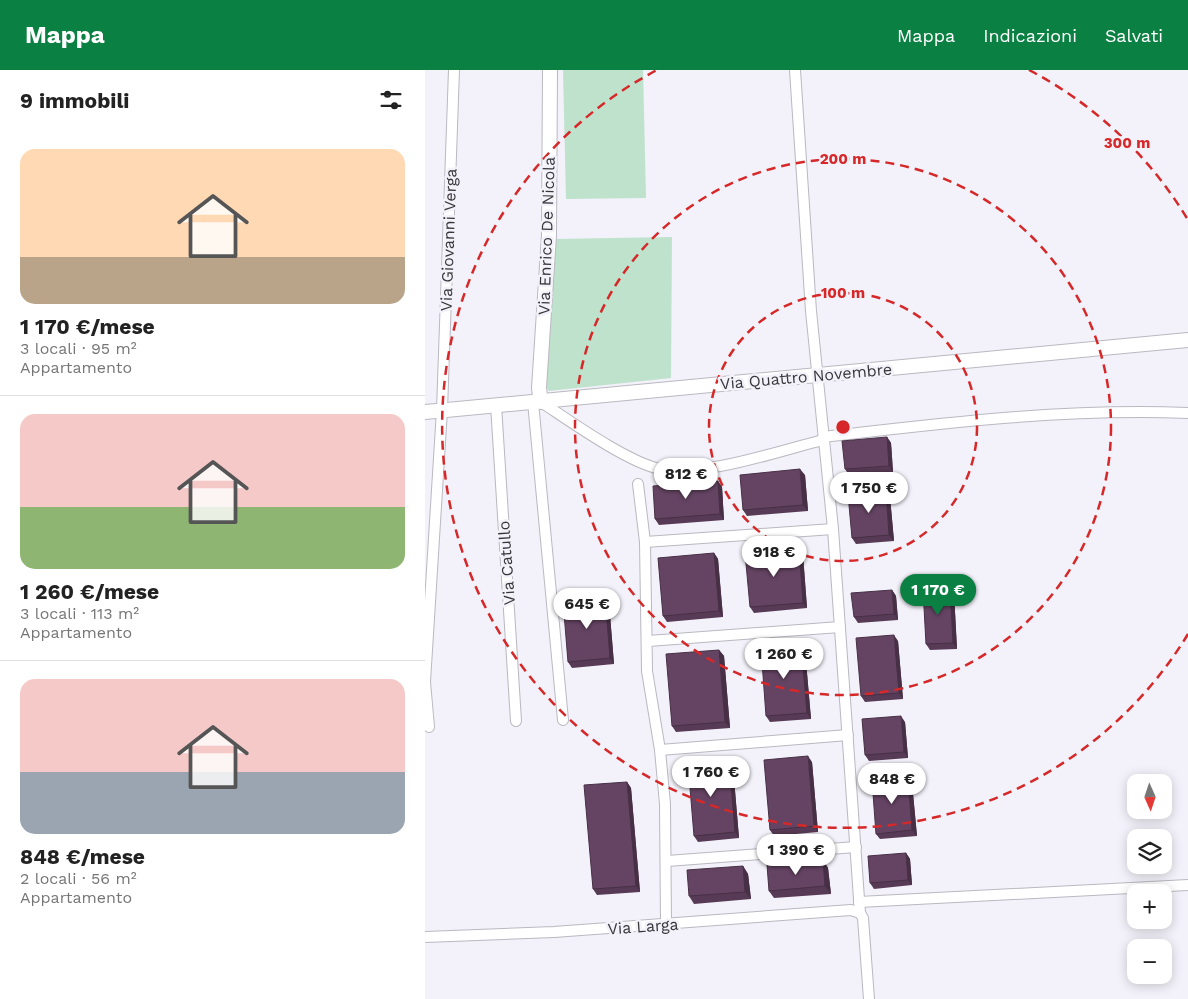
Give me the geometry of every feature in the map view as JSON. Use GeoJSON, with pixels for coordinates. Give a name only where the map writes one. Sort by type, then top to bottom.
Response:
{"type":"FeatureCollection","features":[{"type":"Feature","properties":{"kind":"street","name":"Via Giovanni Verga"},"geometry":{"type":"LineString","coordinates":[[429,726],[425,682],[442,410],[454,70]]}},
{"type":"Feature","properties":{"kind":"street","name":"Via Enrico De Nicola"},"geometry":{"type":"LineString","coordinates":[[537,402],[549,236],[550,70]]}},
{"type":"Feature","properties":{"kind":"street"},"geometry":{"type":"LineString","coordinates":[[795,70],[811,312],[833,529],[859,902],[860,913],[863,918],[869,999]]}},
{"type":"Feature","properties":{"kind":"street","name":"Via Quattro Novembre"},"geometry":{"type":"LineString","coordinates":[[425,412],[1188,340]]}},
{"type":"Feature","properties":{"kind":"street"},"geometry":{"type":"LineString","coordinates":[[537,402],[636,461],[658,468],[677,471],[700,468],[823,438],[1081,413],[1133,410],[1188,413]]}},
{"type":"Feature","properties":{"kind":"street"},"geometry":{"type":"LineString","coordinates":[[537,402],[563,720]]}},
{"type":"Feature","properties":{"kind":"street","name":"Via Catullo"},"geometry":{"type":"LineString","coordinates":[[496,405],[516,721]]}},
{"type":"Feature","properties":{"kind":"street"},"geometry":{"type":"LineString","coordinates":[[638,484],[645,542],[647,671],[660,750],[665,804],[667,861],[664,880],[665,924]]}},
{"type":"Feature","properties":{"kind":"street"},"geometry":{"type":"LineString","coordinates":[[645,542],[833,529]]}},
{"type":"Feature","properties":{"kind":"street"},"geometry":{"type":"LineString","coordinates":[[647,641],[840,627]]}},
{"type":"Feature","properties":{"kind":"street"},"geometry":{"type":"LineString","coordinates":[[660,750],[848,735]]}},
{"type":"Feature","properties":{"kind":"street"},"geometry":{"type":"LineString","coordinates":[[667,861],[855,848]]}},
{"type":"Feature","properties":{"kind":"street"},"geometry":{"type":"LineString","coordinates":[[859,902],[1188,885]]}},
{"type":"Feature","properties":{"kind":"street","name":"Via Larga"},"geometry":{"type":"LineString","coordinates":[[425,938],[554,932],[851,910],[860,913]]}},
{"type":"Feature","properties":{"kind":"green space"},"geometry":{"type":"Polygon","coordinates":[[[563,70],[643,70],[646,198],[566,199],[563,70]]]}},
{"type":"Feature","properties":{"kind":"green space"},"geometry":{"type":"Polygon","coordinates":[[[672,237],[671,378],[549,391],[544,384],[555,239],[672,237]]]}},
{"type":"Feature","properties":{"kind":"building"},"geometry":{"type":"Polygon","coordinates":[[[887,437],[889,466],[845,469],[842,441],[887,437]]]}},
{"type":"Feature","properties":{"kind":"building"},"geometry":{"type":"Polygon","coordinates":[[[800,469],[803,505],[743,510],[740,475],[800,469]]]}},
{"type":"Feature","properties":{"kind":"building"},"geometry":{"type":"Polygon","coordinates":[[[718,481],[720,514],[655,519],[653,486],[718,481]]]}},
{"type":"Feature","properties":{"kind":"building"},"geometry":{"type":"Polygon","coordinates":[[[886,491],[889,535],[852,538],[848,494],[886,491]]]}},
{"type":"Feature","properties":{"kind":"building"},"geometry":{"type":"Polygon","coordinates":[[[799,549],[803,603],[750,607],[745,553],[799,549]]]}},
{"type":"Feature","properties":{"kind":"building"},"geometry":{"type":"Polygon","coordinates":[[[714,553],[719,611],[663,616],[658,558],[714,553]]]}},
{"type":"Feature","properties":{"kind":"building"},"geometry":{"type":"Polygon","coordinates":[[[950,588],[953,643],[926,644],[923,589],[950,588]]]}},
{"type":"Feature","properties":{"kind":"building"},"geometry":{"type":"Polygon","coordinates":[[[892,590],[894,614],[854,617],[851,593],[892,590]]]}},
{"type":"Feature","properties":{"kind":"building"},"geometry":{"type":"Polygon","coordinates":[[[605,597],[610,658],[568,662],[563,601],[605,597]]]}},
{"type":"Feature","properties":{"kind":"building"},"geometry":{"type":"Polygon","coordinates":[[[894,635],[899,693],[861,696],[856,638],[894,635]]]}},
{"type":"Feature","properties":{"kind":"building"},"geometry":{"type":"Polygon","coordinates":[[[801,644],[807,713],[766,716],[761,648],[801,644]]]}},
{"type":"Feature","properties":{"kind":"building"},"geometry":{"type":"Polygon","coordinates":[[[719,650],[725,722],[672,726],[666,654],[719,650]]]}},
{"type":"Feature","properties":{"kind":"building"},"geometry":{"type":"Polygon","coordinates":[[[901,716],[904,752],[865,755],[862,719],[901,716]]]}},
{"type":"Feature","properties":{"kind":"building"},"geometry":{"type":"Polygon","coordinates":[[[808,756],[814,826],[770,830],[764,760],[808,756]]]}},
{"type":"Feature","properties":{"kind":"building"},"geometry":{"type":"Polygon","coordinates":[[[729,761],[735,832],[694,836],[688,764],[729,761]]]}},
{"type":"Feature","properties":{"kind":"building"},"geometry":{"type":"Polygon","coordinates":[[[908,777],[912,830],[876,834],[872,780],[908,777]]]}},
{"type":"Feature","properties":{"kind":"building"},"geometry":{"type":"Polygon","coordinates":[[[627,782],[636,886],[593,889],[584,785],[627,782]]]}},
{"type":"Feature","properties":{"kind":"building"},"geometry":{"type":"Polygon","coordinates":[[[906,853],[908,880],[870,883],[868,856],[906,853]]]}},
{"type":"Feature","properties":{"kind":"building"},"geometry":{"type":"Polygon","coordinates":[[[823,860],[825,886],[769,891],[767,865],[823,860]]]}},
{"type":"Feature","properties":{"kind":"building"},"geometry":{"type":"Polygon","coordinates":[[[743,866],[745,892],[689,896],[687,870],[743,866]]]}}]}
